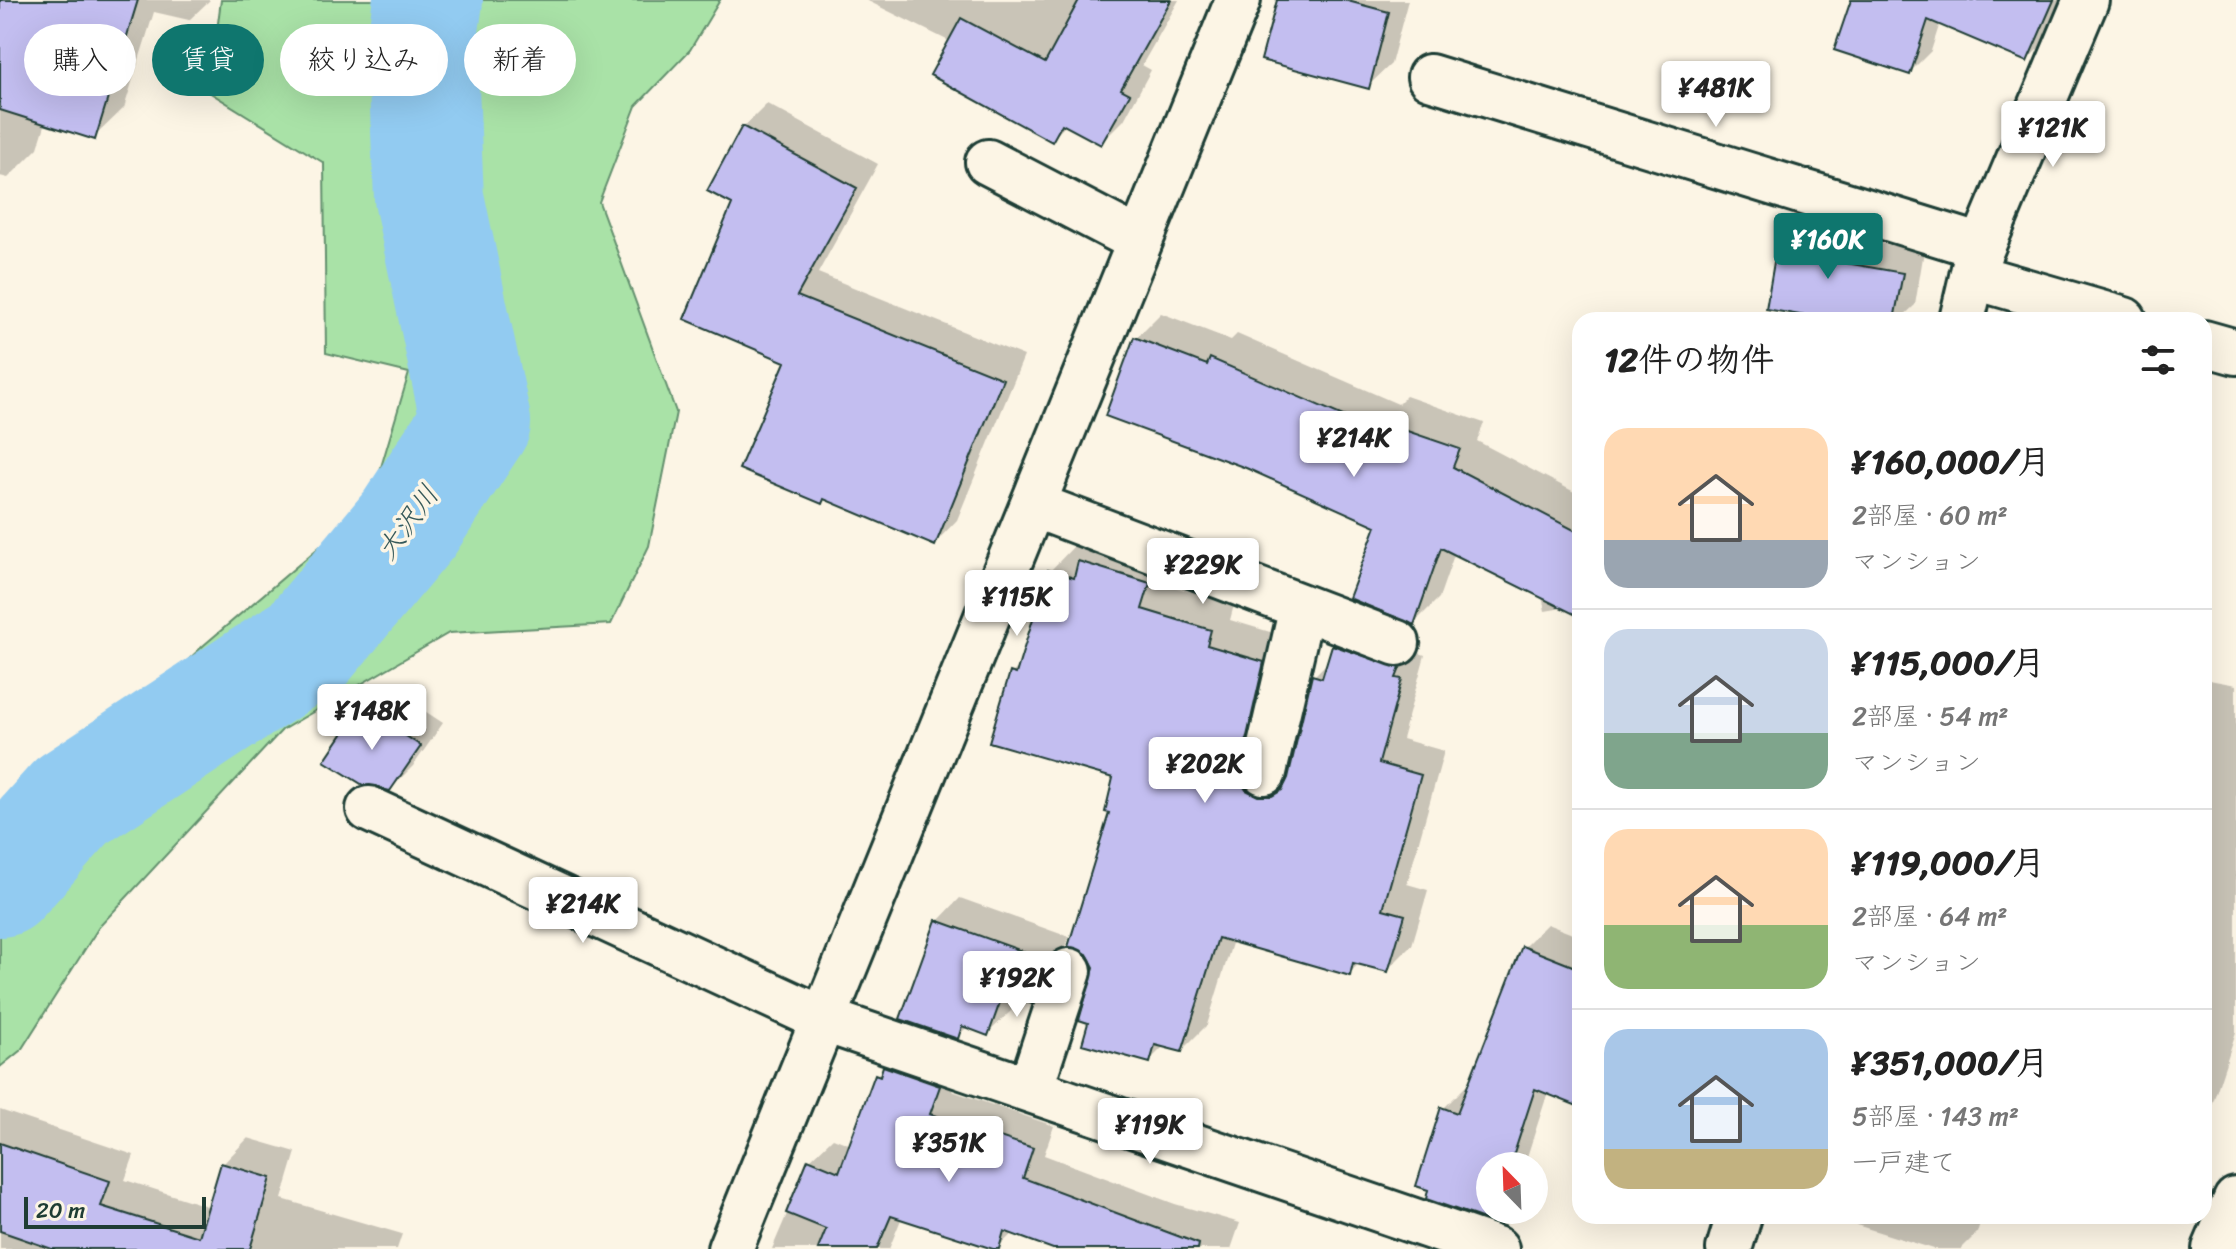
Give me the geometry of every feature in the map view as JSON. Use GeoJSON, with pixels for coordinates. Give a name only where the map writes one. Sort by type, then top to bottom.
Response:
{"type":"FeatureCollection","features":[{"type":"Feature","properties":{"kind":"street"},"geometry":{"type":"LineString","coordinates":[[730,1249],[1238,0]]}},
{"type":"Feature","properties":{"kind":"street"},"geometry":{"type":"LineString","coordinates":[[1964,312],[1977,262],[2086,0]]}},
{"type":"Feature","properties":{"kind":"street"},"geometry":{"type":"LineString","coordinates":[[1430,77],[1977,262],[2104,312]]}},
{"type":"Feature","properties":{"kind":"street"},"geometry":{"type":"LineString","coordinates":[[988,162],[1140,241]]}},
{"type":"Feature","properties":{"kind":"street"},"geometry":{"type":"LineString","coordinates":[[2212,345],[2236,352]]}},
{"type":"Feature","properties":{"kind":"street"},"geometry":{"type":"LineString","coordinates":[[1034,505],[1397,643]]}},
{"type":"Feature","properties":{"kind":"street"},"geometry":{"type":"LineString","coordinates":[[1264,772],[1302,607]]}},
{"type":"Feature","properties":{"kind":"street"},"geometry":{"type":"LineString","coordinates":[[369,809],[825,1020],[1496,1249]]}},
{"type":"Feature","properties":{"kind":"street"},"geometry":{"type":"LineString","coordinates":[[1030,1089],[1069,971]]}},
{"type":"Feature","properties":{"kind":"street"},"geometry":{"type":"LineString","coordinates":[[2215,1249],[2236,1200]]}},
{"type":"Feature","properties":{"kind":"street"},"geometry":{"type":"LineString","coordinates":[[1729,1249],[1737,1224]]}},
{"type":"Feature","properties":{"kind":"green space"},"geometry":{"type":"Polygon","coordinates":[[[221,0],[720,0],[690,50],[636,106],[599,202],[676,412],[649,546],[611,624],[449,633],[282,730],[99,927],[21,1050],[0,1067],[0,837],[204,645],[370,504],[409,373],[326,353],[324,163],[215,96],[264,96],[264,24],[218,24],[221,0]]]}},
{"type":"Feature","properties":{"kind":"building"},"geometry":{"type":"Polygon","coordinates":[[[0,0],[138,0],[131,24],[24,24],[24,96],[109,96],[95,140],[0,110],[0,0]]]}},
{"type":"Feature","properties":{"kind":"building"},"geometry":{"type":"Polygon","coordinates":[[[1079,0],[1171,0],[1121,89],[1130,94],[1101,145],[1062,124],[1052,142],[930,75],[961,18],[1045,63],[1079,0]]]}},
{"type":"Feature","properties":{"kind":"building"},"geometry":{"type":"Polygon","coordinates":[[[1277,0],[1344,0],[1389,12],[1369,89],[1261,60],[1277,0]]]}},
{"type":"Feature","properties":{"kind":"building"},"geometry":{"type":"Polygon","coordinates":[[[1851,0],[2054,0],[2027,62],[1928,20],[1910,75],[1834,50],[1851,0]]]}},
{"type":"Feature","properties":{"kind":"building"},"geometry":{"type":"Polygon","coordinates":[[[742,126],[857,188],[797,296],[1003,379],[935,546],[824,499],[822,504],[739,469],[785,362],[684,319],[732,204],[707,191],[742,126]]]}},
{"type":"Feature","properties":{"kind":"building"},"geometry":{"type":"Polygon","coordinates":[[[1780,227],[1844,238],[1840,262],[1903,273],[1896,312],[1783,312],[1766,309],[1780,227]]]}},
{"type":"Feature","properties":{"kind":"building"},"geometry":{"type":"Polygon","coordinates":[[[1134,337],[1207,365],[1210,358],[1375,430],[1378,421],[1460,449],[1453,467],[1572,529],[1572,613],[1441,548],[1414,625],[1349,598],[1376,526],[1246,468],[1105,416],[1134,337]]]}},
{"type":"Feature","properties":{"kind":"building"},"geometry":{"type":"Polygon","coordinates":[[[1078,561],[1150,583],[1142,609],[1211,630],[1207,645],[1264,662],[1240,767],[1240,780],[1246,790],[1258,796],[1272,796],[1282,790],[1288,778],[1312,675],[1322,678],[1332,645],[1400,668],[1396,678],[1402,679],[1379,763],[1421,775],[1383,909],[1405,915],[1388,972],[1353,963],[1350,976],[1218,938],[1182,1052],[1155,1045],[1150,1063],[1082,1044],[1088,1023],[1079,1020],[1094,967],[1087,954],[1068,947],[1109,813],[1105,812],[1113,778],[989,742],[1010,672],[1016,674],[1048,570],[1074,578],[1078,561]]]}},
{"type":"Feature","properties":{"kind":"building"},"geometry":{"type":"Polygon","coordinates":[[[361,706],[421,746],[390,791],[363,785],[324,761],[361,706]]]}},
{"type":"Feature","properties":{"kind":"building"},"geometry":{"type":"Polygon","coordinates":[[[936,920],[1047,960],[1032,1004],[1003,994],[988,1036],[962,1026],[958,1039],[900,1019],[936,920]]]}},
{"type":"Feature","properties":{"kind":"building"},"geometry":{"type":"Polygon","coordinates":[[[1522,946],[1572,966],[1572,1104],[1535,1089],[1515,1152],[1476,1152],[1476,1216],[1426,1199],[1428,1190],[1416,1186],[1441,1107],[1457,1113],[1522,946]]]}},
{"type":"Feature","properties":{"kind":"building"},"geometry":{"type":"Polygon","coordinates":[[[883,1066],[940,1086],[930,1114],[1033,1148],[1023,1178],[1199,1244],[1198,1249],[1053,1249],[1004,1231],[999,1249],[993,1249],[891,1216],[877,1249],[818,1249],[826,1229],[786,1213],[808,1159],[839,1172],[875,1074],[880,1076],[883,1066]]]}},
{"type":"Feature","properties":{"kind":"building"},"geometry":{"type":"Polygon","coordinates":[[[0,1143],[110,1181],[101,1206],[199,1237],[221,1163],[271,1178],[250,1249],[52,1249],[0,1231],[0,1143]]]}},
{"type":"Feature","properties":{"kind":"waterway","name":"大沢川"},"geometry":{"type":"LineString","coordinates":[[0,882],[72,801],[308,645],[409,524],[476,422],[429,198],[422,44],[428,0]]}}]}
